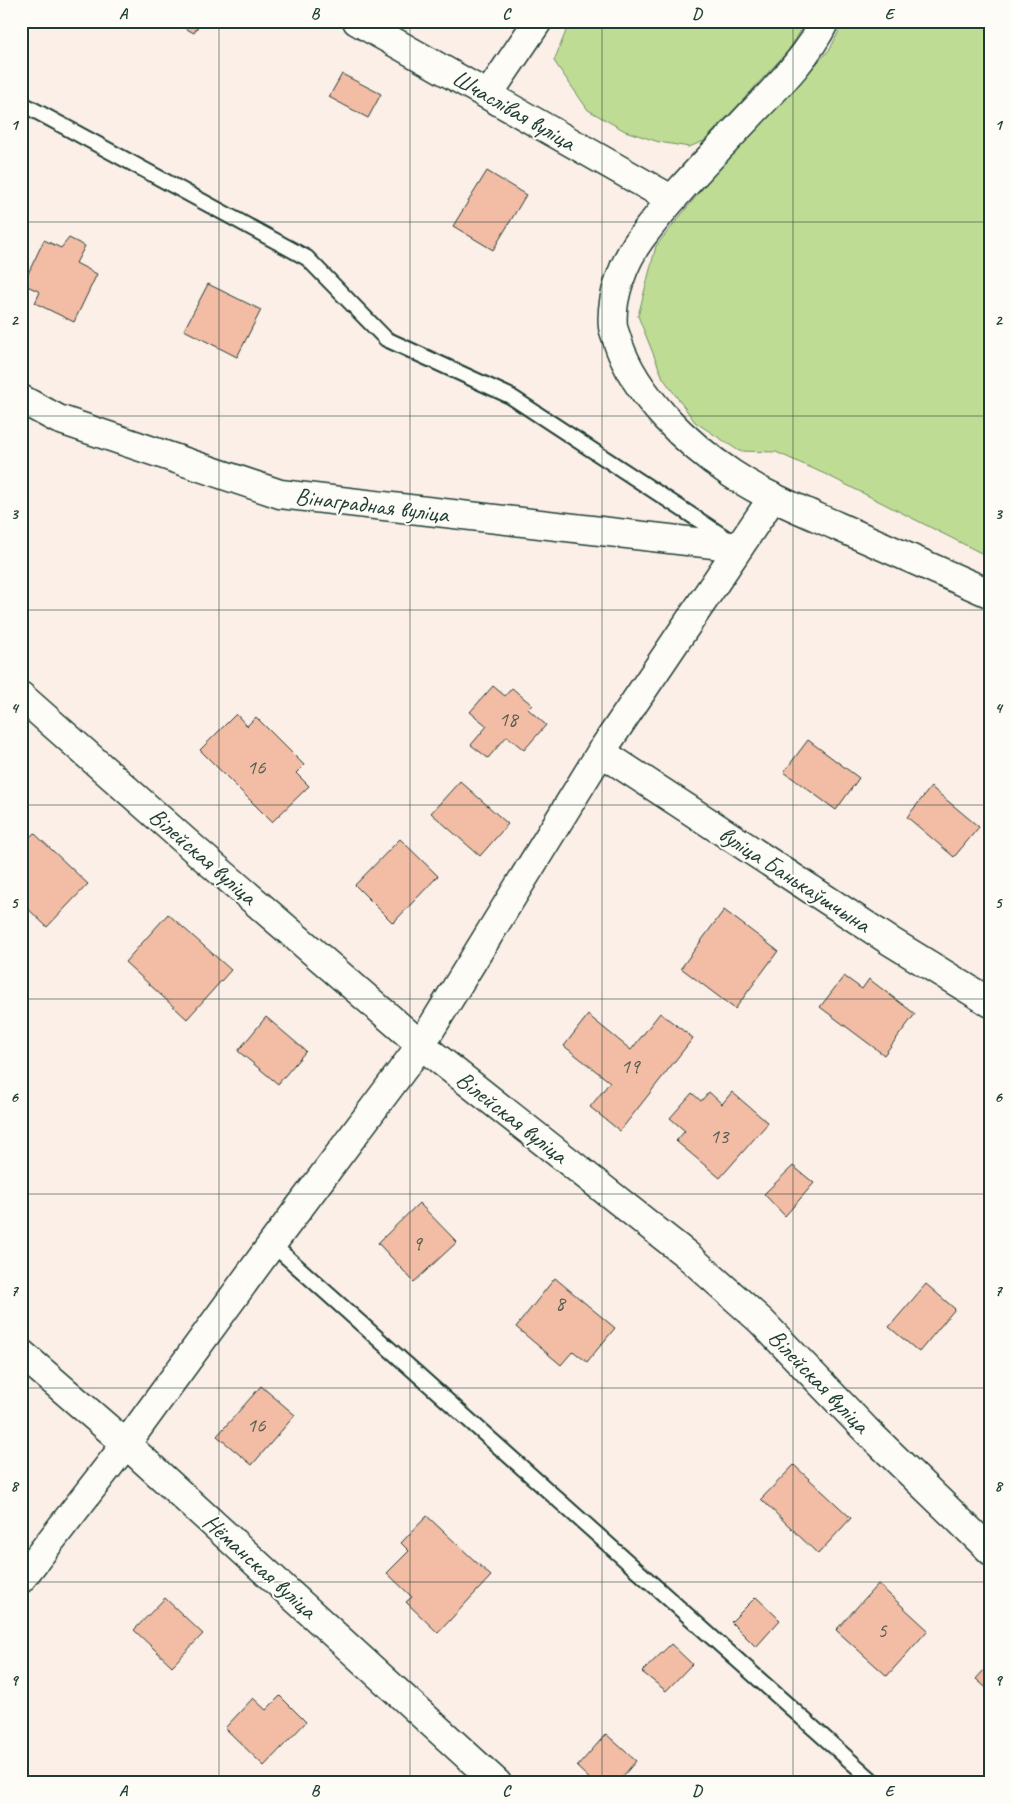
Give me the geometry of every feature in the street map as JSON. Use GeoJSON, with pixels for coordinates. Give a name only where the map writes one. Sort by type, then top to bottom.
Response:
{"type":"FeatureCollection","features":[{"type":"Feature","properties":{"kind":"street","name":"Шчаслівая вуліца"},"geometry":{"type":"LineString","coordinates":[[357,21],[671,199]]}},
{"type":"Feature","properties":{"kind":"street"},"geometry":{"type":"LineString","coordinates":[[488,95],[538,21]]}},
{"type":"Feature","properties":{"kind":"street"},"geometry":{"type":"LineString","coordinates":[[825,21],[816,40],[784,80],[671,199],[640,240],[621,275],[615,299],[613,327],[623,356],[638,384],[649,398],[667,419],[700,450],[733,475],[773,497],[991,594]]}},
{"type":"Feature","properties":{"kind":"street","name":"Вінаградная вуліца"},"geometry":{"type":"LineString","coordinates":[[21,399],[58,419],[280,494],[740,547]]}},
{"type":"Feature","properties":{"kind":"street"},"geometry":{"type":"LineString","coordinates":[[21,1579],[126,1444],[272,1244],[421,1046],[600,752],[773,497]]}},
{"type":"Feature","properties":{"kind":"street","name":"Вілейская вуліца"},"geometry":{"type":"LineString","coordinates":[[21,696],[421,1046],[688,1255],[761,1321],[866,1430],[991,1551]]}},
{"type":"Feature","properties":{"kind":"street","name":"вуліца Банькаўшчына"},"geometry":{"type":"LineString","coordinates":[[600,752],[890,942],[991,1003]]}},
{"type":"Feature","properties":{"kind":"street","name":"Нёманская вуліца"},"geometry":{"type":"LineString","coordinates":[[21,1352],[126,1444],[497,1783]]}},
{"type":"Feature","properties":{"kind":"lane"},"geometry":{"type":"LineString","coordinates":[[21,103],[307,258],[386,340],[510,396],[740,547]]}},
{"type":"Feature","properties":{"kind":"lane"},"geometry":{"type":"LineString","coordinates":[[272,1244],[875,1783]]}},
{"type":"Feature","properties":{"kind":"green space"},"geometry":{"type":"Polygon","coordinates":[[[570,21],[807,21],[788,51],[742,101],[704,141],[689,147],[659,142],[625,131],[588,110],[554,61],[570,21]]]}},
{"type":"Feature","properties":{"kind":"green space"},"geometry":{"type":"Polygon","coordinates":[[[844,21],[991,21],[991,558],[827,475],[776,452],[739,451],[695,422],[663,378],[638,316],[656,246],[710,179],[830,49],[844,21]]]}},
{"type":"Feature","properties":{"kind":"building"},"geometry":{"type":"Polygon","coordinates":[[[172,21],[201,21],[194,33],[172,21]]]}},
{"type":"Feature","properties":{"kind":"building"},"geometry":{"type":"Polygon","coordinates":[[[342,74],[381,94],[368,118],[329,97],[342,74]]]}},
{"type":"Feature","properties":{"kind":"building"},"geometry":{"type":"Polygon","coordinates":[[[487,171],[526,195],[493,250],[453,226],[487,171]]]}},
{"type":"Feature","properties":{"kind":"building"},"geometry":{"type":"Polygon","coordinates":[[[69,238],[85,246],[76,263],[97,274],[74,322],[35,303],[40,292],[23,284],[44,240],[61,248],[69,238]]]}},
{"type":"Feature","properties":{"kind":"building"},"geometry":{"type":"Polygon","coordinates":[[[208,284],[261,310],[237,357],[184,330],[208,284]]]}},
{"type":"Feature","properties":{"kind":"building"},"geometry":{"type":"Polygon","coordinates":[[[493,686],[505,696],[512,688],[532,705],[528,709],[546,725],[524,750],[507,736],[488,758],[471,745],[487,726],[470,712],[493,686]]]}},
{"type":"Feature","properties":{"kind":"building"},"geometry":{"type":"Polygon","coordinates":[[[236,714],[247,726],[256,717],[304,765],[296,773],[309,786],[272,822],[200,750],[236,714]]]}},
{"type":"Feature","properties":{"kind":"building"},"geometry":{"type":"Polygon","coordinates":[[[808,740],[859,778],[836,810],[784,772],[808,740]]]}},
{"type":"Feature","properties":{"kind":"building"},"geometry":{"type":"Polygon","coordinates":[[[460,781],[508,824],[480,856],[431,813],[460,781]]]}},
{"type":"Feature","properties":{"kind":"building"},"geometry":{"type":"Polygon","coordinates":[[[931,787],[979,827],[954,857],[907,817],[931,787]]]}},
{"type":"Feature","properties":{"kind":"building"},"geometry":{"type":"Polygon","coordinates":[[[34,833],[88,884],[47,927],[21,902],[21,846],[34,833]]]}},
{"type":"Feature","properties":{"kind":"building"},"geometry":{"type":"Polygon","coordinates":[[[400,839],[438,876],[393,923],[355,885],[400,839]]]}},
{"type":"Feature","properties":{"kind":"building"},"geometry":{"type":"Polygon","coordinates":[[[724,910],[778,951],[735,1009],[681,968],[724,910]]]}},
{"type":"Feature","properties":{"kind":"building"},"geometry":{"type":"Polygon","coordinates":[[[168,914],[231,970],[187,1019],[125,962],[168,914]]]}},
{"type":"Feature","properties":{"kind":"building"},"geometry":{"type":"Polygon","coordinates":[[[844,976],[862,989],[869,979],[915,1014],[884,1055],[820,1007],[844,976]]]}},
{"type":"Feature","properties":{"kind":"building"},"geometry":{"type":"Polygon","coordinates":[[[660,1013],[693,1038],[620,1131],[590,1107],[610,1082],[564,1046],[588,1015],[631,1050],[660,1013]]]}},
{"type":"Feature","properties":{"kind":"building"},"geometry":{"type":"Polygon","coordinates":[[[266,1017],[306,1051],[278,1084],[238,1051],[266,1017]]]}},
{"type":"Feature","properties":{"kind":"building"},"geometry":{"type":"Polygon","coordinates":[[[709,1092],[722,1104],[732,1092],[768,1123],[720,1178],[676,1141],[685,1131],[670,1118],[692,1093],[701,1101],[709,1092]]]}},
{"type":"Feature","properties":{"kind":"building"},"geometry":{"type":"Polygon","coordinates":[[[793,1166],[814,1183],[785,1216],[764,1194],[793,1166]]]}},
{"type":"Feature","properties":{"kind":"building"},"geometry":{"type":"Polygon","coordinates":[[[419,1203],[457,1242],[414,1282],[378,1243],[419,1203]]]}},
{"type":"Feature","properties":{"kind":"building"},"geometry":{"type":"Polygon","coordinates":[[[555,1278],[615,1328],[587,1362],[573,1351],[561,1365],[516,1327],[555,1278]]]}},
{"type":"Feature","properties":{"kind":"building"},"geometry":{"type":"Polygon","coordinates":[[[926,1284],[955,1309],[919,1352],[889,1327],[926,1284]]]}},
{"type":"Feature","properties":{"kind":"building"},"geometry":{"type":"Polygon","coordinates":[[[261,1386],[295,1415],[252,1465],[217,1436],[261,1386]]]}},
{"type":"Feature","properties":{"kind":"building"},"geometry":{"type":"Polygon","coordinates":[[[794,1465],[851,1518],[818,1554],[761,1499],[794,1465]]]}},
{"type":"Feature","properties":{"kind":"building"},"geometry":{"type":"Polygon","coordinates":[[[427,1516],[491,1576],[438,1633],[406,1602],[412,1597],[387,1573],[409,1551],[401,1543],[427,1516]]]}},
{"type":"Feature","properties":{"kind":"building"},"geometry":{"type":"Polygon","coordinates":[[[878,1584],[928,1630],[887,1676],[836,1630],[878,1584]]]}},
{"type":"Feature","properties":{"kind":"building"},"geometry":{"type":"Polygon","coordinates":[[[756,1597],[780,1620],[756,1647],[731,1622],[756,1597]]]}},
{"type":"Feature","properties":{"kind":"building"},"geometry":{"type":"Polygon","coordinates":[[[165,1598],[203,1634],[172,1666],[134,1630],[165,1598]]]}},
{"type":"Feature","properties":{"kind":"building"},"geometry":{"type":"Polygon","coordinates":[[[671,1644],[692,1664],[666,1691],[642,1672],[671,1644]]]}},
{"type":"Feature","properties":{"kind":"building"},"geometry":{"type":"Polygon","coordinates":[[[991,1662],[991,1692],[976,1679],[991,1662]]]}},
{"type":"Feature","properties":{"kind":"building"},"geometry":{"type":"Polygon","coordinates":[[[280,1696],[306,1722],[264,1766],[225,1728],[253,1698],[266,1710],[280,1696]]]}},
{"type":"Feature","properties":{"kind":"building"},"geometry":{"type":"Polygon","coordinates":[[[606,1734],[636,1761],[617,1783],[594,1783],[577,1767],[606,1734]]]}}]}
